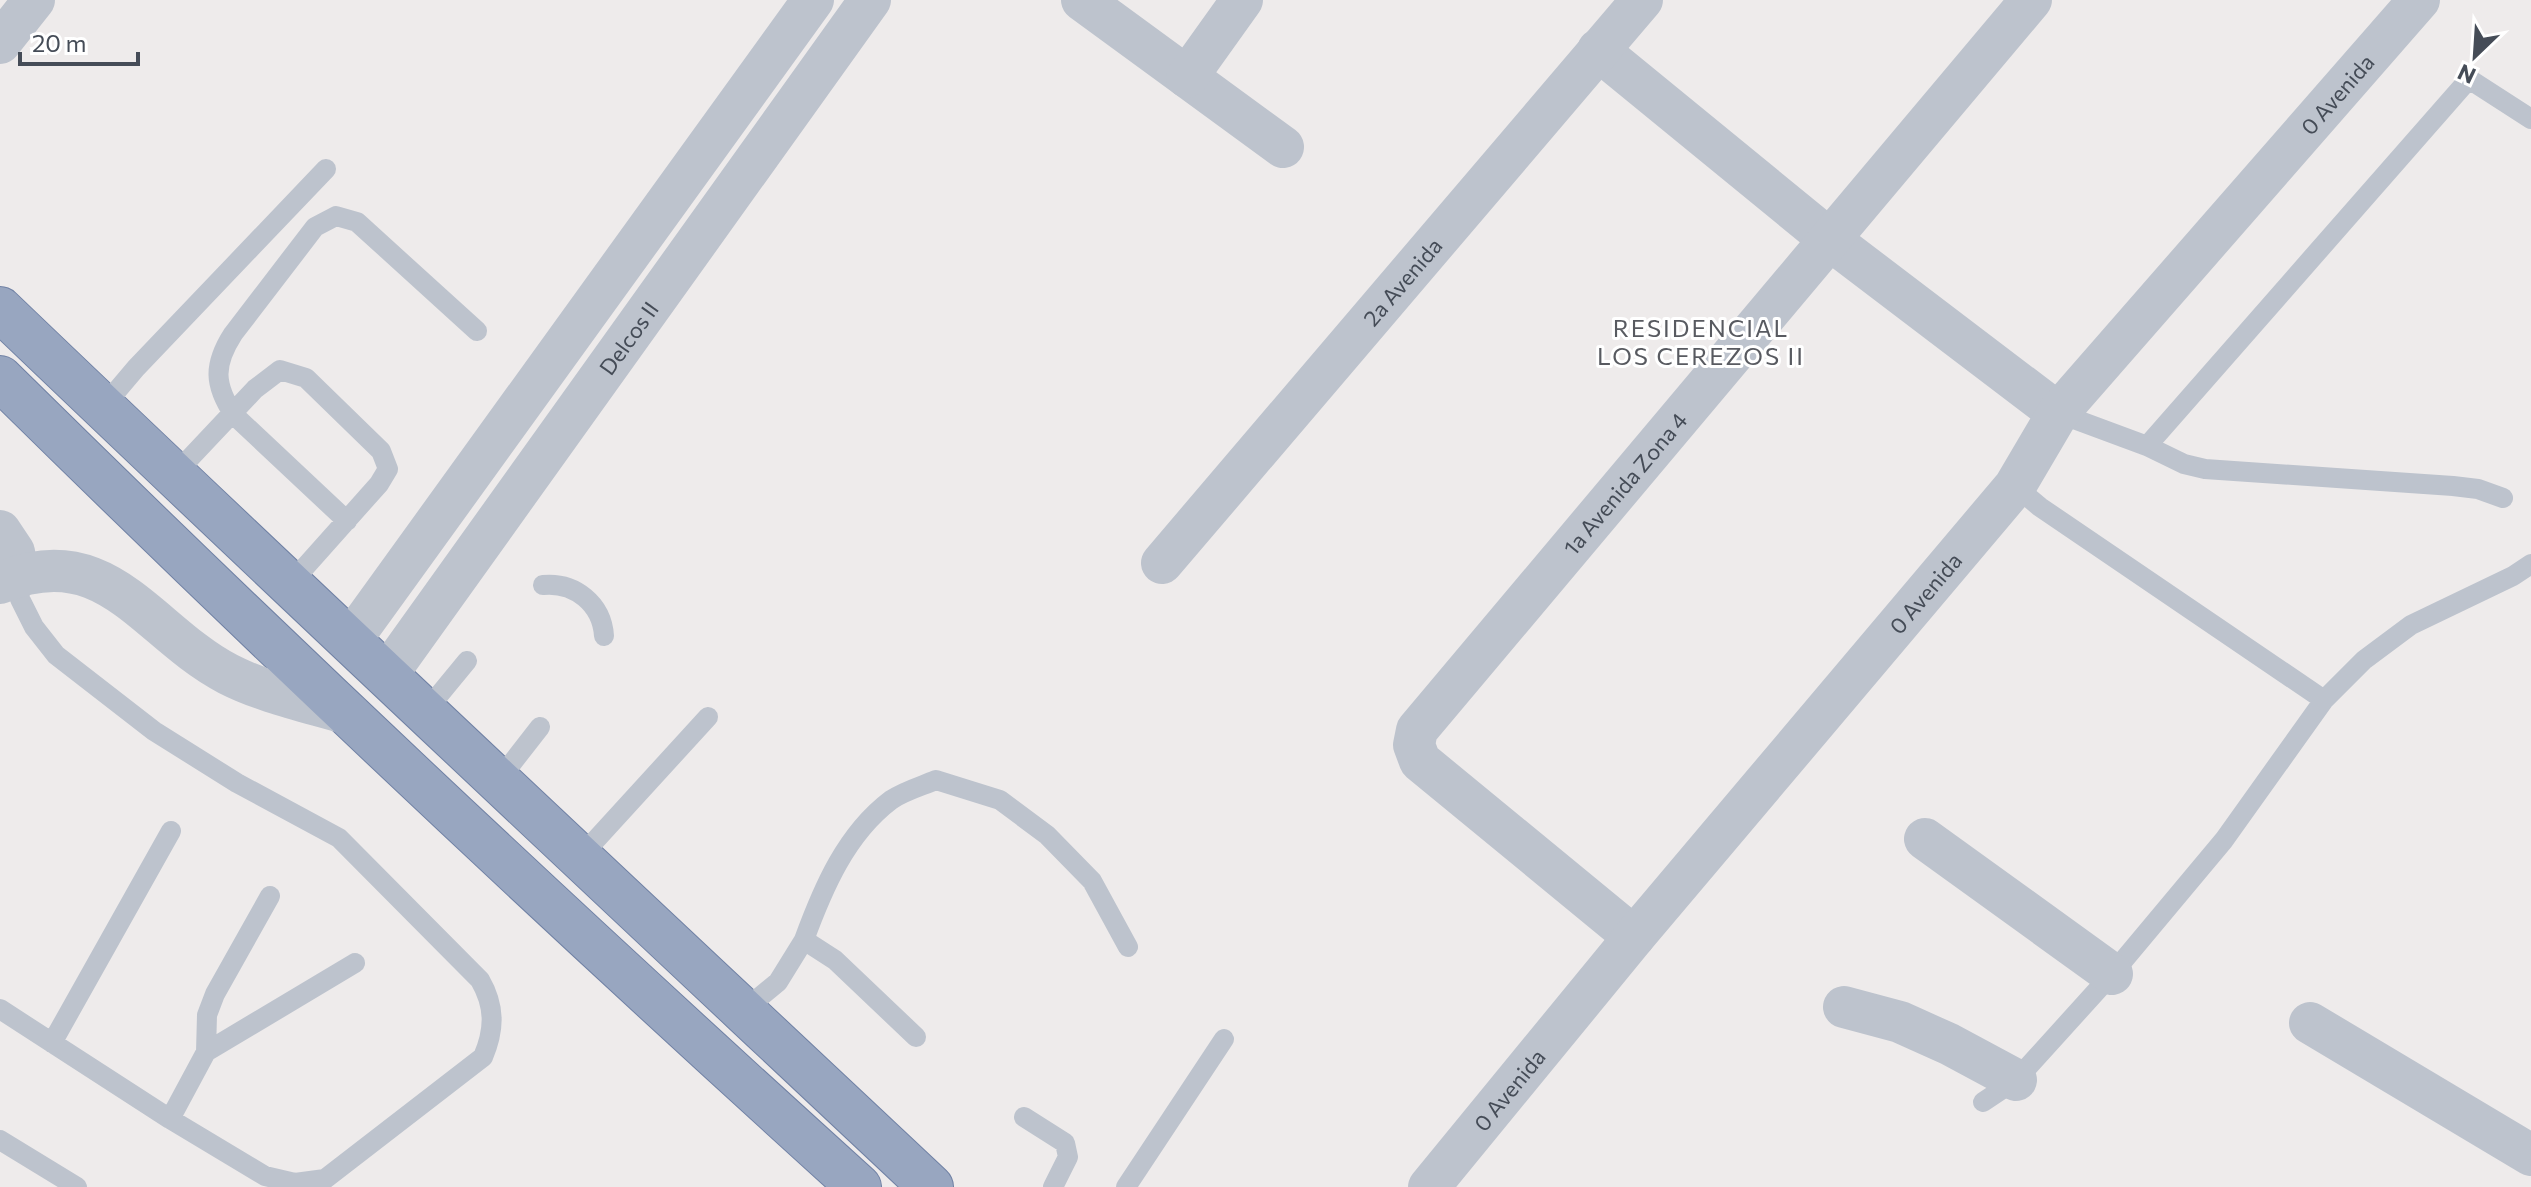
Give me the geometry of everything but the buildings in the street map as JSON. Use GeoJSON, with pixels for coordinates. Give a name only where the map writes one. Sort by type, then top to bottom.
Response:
{"type":"FeatureCollection","features":[{"type":"Feature","properties":{"kind":"highway"},"geometry":{"type":"LineString","coordinates":[[0,309],[289,585],[931,1187]]}},
{"type":"Feature","properties":{"kind":"highway"},"geometry":{"type":"LineString","coordinates":[[0,378],[205,580],[615,966],[859,1187]]}},
{"type":"Feature","properties":{"kind":"street"},"geometry":{"type":"LineString","coordinates":[[0,43],[34,0]]}},
{"type":"Feature","properties":{"kind":"street"},"geometry":{"type":"LineString","coordinates":[[350,641],[813,0]]}},
{"type":"Feature","properties":{"kind":"street","name":"Delcos II"},"geometry":{"type":"LineString","coordinates":[[386,676],[870,0]]}},
{"type":"Feature","properties":{"kind":"street"},"geometry":{"type":"LineString","coordinates":[[1082,0],[1283,147]]}},
{"type":"Feature","properties":{"kind":"street"},"geometry":{"type":"LineString","coordinates":[[1187,77],[1242,0]]}},
{"type":"Feature","properties":{"kind":"street","name":"2a Avenida"},"geometry":{"type":"LineString","coordinates":[[1162,563],[1642,0]]}},
{"type":"Feature","properties":{"kind":"street","name":"1a Avenida Zona 4"},"geometry":{"type":"LineString","coordinates":[[1634,937],[1420,761],[1414,745],[1417,730],[2031,0]]}},
{"type":"Feature","properties":{"kind":"street","name":"0 Avenida"},"geometry":{"type":"LineString","coordinates":[[1429,1187],[1634,937],[2015,486],[2058,413],[2404,5]]}},
{"type":"Feature","properties":{"kind":"street"},"geometry":{"type":"LineString","coordinates":[[1598,50],[1829,239],[2058,413]]}},
{"type":"Feature","properties":{"kind":"street"},"geometry":{"type":"LineString","coordinates":[[0,531],[14,552],[9,580],[58,570],[87,576],[115,588],[178,640],[230,675],[280,694],[349,714]]}},
{"type":"Feature","properties":{"kind":"street"},"geometry":{"type":"LineString","coordinates":[[1925,839],[2112,974]]}},
{"type":"Feature","properties":{"kind":"street"},"geometry":{"type":"LineString","coordinates":[[1844,1007],[1900,1022],[2000,1091]]}},
{"type":"Feature","properties":{"kind":"street"},"geometry":{"type":"LineString","coordinates":[[2310,1023],[2531,1155]]}},
{"type":"Feature","properties":{"kind":"lane"},"geometry":{"type":"LineString","coordinates":[[2147,446],[2469,79],[2531,119]]}},
{"type":"Feature","properties":{"kind":"lane"},"geometry":{"type":"LineString","coordinates":[[103,407],[136,368],[326,169]]}},
{"type":"Feature","properties":{"kind":"lane"},"geometry":{"type":"LineString","coordinates":[[347,521],[234,415],[220,394],[218,371],[224,348],[315,227],[336,216],[357,222],[477,331]]}},
{"type":"Feature","properties":{"kind":"lane"},"geometry":{"type":"LineString","coordinates":[[174,475],[234,415],[255,389],[280,370],[306,378],[349,418],[381,451],[388,469],[379,484],[289,585]]}},
{"type":"Feature","properties":{"kind":"lane"},"geometry":{"type":"LineString","coordinates":[[2058,413],[2147,446],[2184,464],[2205,469],[2453,486],[2478,489],[2503,498]]}},
{"type":"Feature","properties":{"kind":"lane"},"geometry":{"type":"LineString","coordinates":[[2015,486],[2040,507],[2324,700]]}},
{"type":"Feature","properties":{"kind":"lane"},"geometry":{"type":"LineString","coordinates":[[2000,1091],[2112,974],[2224,840],[2324,700],[2364,660],[2411,625],[2513,576],[2531,564]]}},
{"type":"Feature","properties":{"kind":"lane"},"geometry":{"type":"LineString","coordinates":[[0,1009],[170,1119],[265,1176],[294,1185],[325,1179],[483,1057],[493,1027],[488,994],[469,968],[339,838],[237,783],[154,731],[56,655],[34,627],[9,580]]}},
{"type":"Feature","properties":{"kind":"lane"},"geometry":{"type":"LineString","coordinates":[[543,585],[559,584],[572,588],[596,608],[603,621],[604,636]]}},
{"type":"Feature","properties":{"kind":"lane"},"geometry":{"type":"LineString","coordinates":[[425,712],[467,661]]}},
{"type":"Feature","properties":{"kind":"lane"},"geometry":{"type":"LineString","coordinates":[[581,856],[708,717]]}},
{"type":"Feature","properties":{"kind":"lane"},"geometry":{"type":"LineString","coordinates":[[498,781],[540,727]]}},
{"type":"Feature","properties":{"kind":"lane"},"geometry":{"type":"LineString","coordinates":[[743,1011],[778,982],[804,940],[822,890],[856,833],[893,799],[936,780],[1000,800],[1047,835],[1092,881],[1128,947]]}},
{"type":"Feature","properties":{"kind":"lane"},"geometry":{"type":"LineString","coordinates":[[52,1043],[171,831]]}},
{"type":"Feature","properties":{"kind":"lane"},"geometry":{"type":"LineString","coordinates":[[170,1119],[206,1052],[207,1015],[215,994],[270,896]]}},
{"type":"Feature","properties":{"kind":"lane"},"geometry":{"type":"LineString","coordinates":[[804,940],[835,960],[916,1037]]}},
{"type":"Feature","properties":{"kind":"lane"},"geometry":{"type":"LineString","coordinates":[[206,1052],[355,963]]}},
{"type":"Feature","properties":{"kind":"lane"},"geometry":{"type":"LineString","coordinates":[[1126,1187],[1224,1039]]}},
{"type":"Feature","properties":{"kind":"lane"},"geometry":{"type":"LineString","coordinates":[[1024,1117],[1065,1143],[1068,1157],[1053,1187]]}},
{"type":"Feature","properties":{"kind":"lane"},"geometry":{"type":"LineString","coordinates":[[0,1140],[77,1187]]}},
{"type":"Feature","properties":{"kind":"district","name":"RESIDENCIAL LOS CEREZOS II"},"geometry":{"type":"Point","coordinates":[1701,341]}}]}
